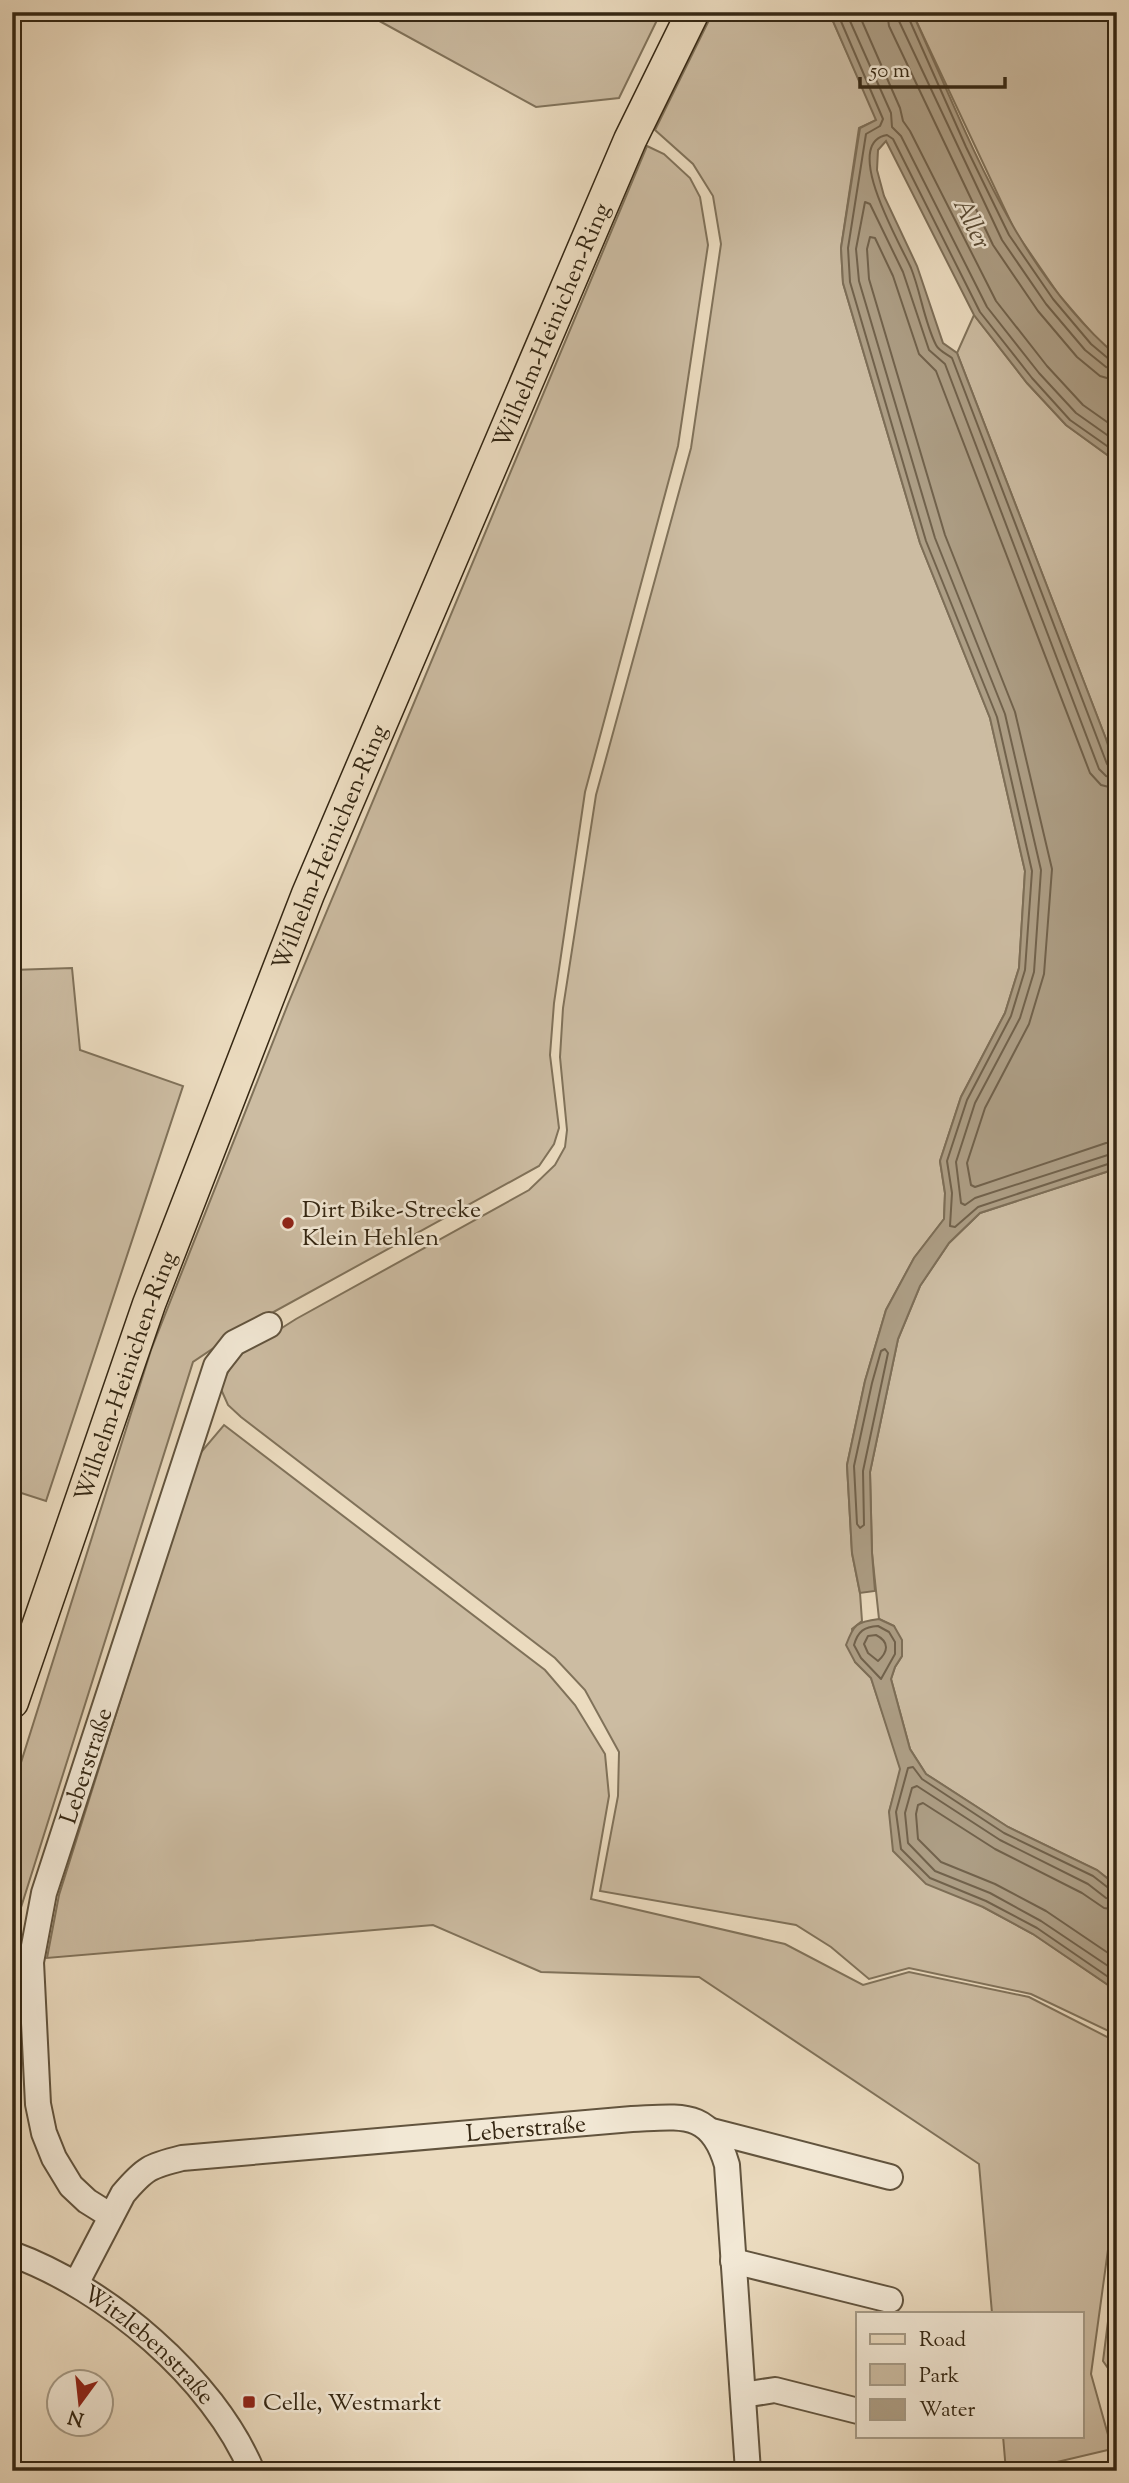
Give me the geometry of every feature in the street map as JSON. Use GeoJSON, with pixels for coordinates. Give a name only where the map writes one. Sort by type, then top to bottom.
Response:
{"type":"FeatureCollection","features":[{"type":"Feature","properties":{"kind":"main road","name":"Wilhelm-Heinichen-Ring"},"geometry":{"type":"LineString","coordinates":[[12,1702],[149,1304],[308,894],[630,140],[693,12]]}},
{"type":"Feature","properties":{"kind":"street","name":"Leberstraße"},"geometry":{"type":"LineString","coordinates":[[111,2216],[87,2201],[71,2186],[54,2158],[44,2133],[38,2104],[31,1962],[44,1893],[216,1366],[234,1343],[269,1325]]}},
{"type":"Feature","properties":{"kind":"street","name":"Leberstraße"},"geometry":{"type":"LineString","coordinates":[[76,2284],[123,2194],[154,2164],[182,2158],[673,2117],[695,2120],[712,2131],[890,2177]]}},
{"type":"Feature","properties":{"kind":"street"},"geometry":{"type":"LineString","coordinates":[[712,2131],[722,2148],[727,2165],[748,2471]]}},
{"type":"Feature","properties":{"kind":"street","name":"Witzlebenstraße"},"geometry":{"type":"LineString","coordinates":[[12,2254],[76,2284],[132,2322],[169,2356],[222,2418],[252,2471]]}},
{"type":"Feature","properties":{"kind":"street"},"geometry":{"type":"LineString","coordinates":[[733,2261],[890,2300]]}},
{"type":"Feature","properties":{"kind":"street"},"geometry":{"type":"LineString","coordinates":[[743,2395],[775,2390],[856,2410]]}},
{"type":"Feature","properties":{"kind":"green space"},"geometry":{"type":"Polygon","coordinates":[[[363,12],[661,12],[619,98],[536,107],[363,12]]]}},
{"type":"Feature","properties":{"kind":"green space"},"geometry":{"type":"Polygon","coordinates":[[[713,12],[829,12],[877,120],[859,128],[841,248],[843,283],[920,543],[990,718],[1025,871],[1019,968],[1005,1013],[961,1097],[940,1161],[945,1193],[944,1219],[914,1258],[886,1310],[865,1381],[847,1465],[852,1553],[862,1621],[852,1629],[855,1662],[871,1678],[901,1769],[889,1812],[983,1907],[1033,1934],[1117,1991],[1117,2035],[1031,1994],[909,1968],[869,1979],[831,1947],[796,1925],[600,1891],[618,1796],[619,1752],[585,1690],[555,1658],[241,1417],[228,1405],[220,1387],[236,1357],[296,1319],[529,1190],[555,1165],[565,1147],[567,1130],[560,1057],[563,1008],[596,795],[691,448],[721,244],[713,196],[693,164],[655,130],[713,12]]]}},
{"type":"Feature","properties":{"kind":"green space"},"geometry":{"type":"Polygon","coordinates":[[[912,12],[1117,12],[1117,356],[1097,339],[1059,295],[1015,231],[912,12]]]}},
{"type":"Feature","properties":{"kind":"green space"},"geometry":{"type":"Polygon","coordinates":[[[647,146],[664,154],[690,178],[700,197],[708,245],[678,446],[585,792],[554,1003],[550,1055],[559,1128],[554,1144],[539,1166],[239,1331],[193,1362],[12,1936],[12,1791],[151,1350],[288,1004],[647,146]]]}},
{"type":"Feature","properties":{"kind":"green space"},"geometry":{"type":"Polygon","coordinates":[[[974,315],[1027,383],[1066,425],[1117,462],[1117,773],[957,353],[974,315]]]}},
{"type":"Feature","properties":{"kind":"green space"},"geometry":{"type":"Polygon","coordinates":[[[72,968],[80,1050],[183,1086],[46,1501],[12,1490],[12,970],[72,968]]]}},
{"type":"Feature","properties":{"kind":"green space"},"geometry":{"type":"Polygon","coordinates":[[[1117,1165],[1117,1886],[1097,1870],[1008,1827],[926,1774],[910,1749],[891,1679],[902,1656],[894,1626],[879,1619],[872,1553],[870,1472],[898,1339],[920,1286],[949,1243],[980,1213],[1112,1170],[1117,1165]]]}},
{"type":"Feature","properties":{"kind":"green space"},"geometry":{"type":"Polygon","coordinates":[[[224,1425],[545,1670],[575,1705],[605,1754],[609,1796],[591,1899],[785,1944],[863,1985],[909,1972],[1029,1997],[1117,2042],[1117,2184],[1091,2374],[1112,2449],[1019,2471],[1006,2471],[1003,2438],[1084,2438],[1084,2312],[992,2312],[979,2164],[699,1977],[541,1972],[433,1925],[47,1958],[59,1895],[197,1457],[224,1425]]]}},
{"type":"Feature","properties":{"kind":"green space"},"geometry":{"type":"Polygon","coordinates":[[[1117,2250],[1117,2381],[1103,2361],[1117,2250]]]}},
{"type":"Feature","properties":{"kind":"water","name":"Aller"},"geometry":{"type":"Polygon","coordinates":[[[829,12],[912,12],[974,150],[1021,240],[1049,282],[1081,321],[1117,356],[1117,462],[1066,425],[1027,383],[974,315],[886,141],[878,150],[877,170],[884,196],[917,266],[943,343],[957,353],[1117,773],[1117,1165],[1112,1170],[980,1213],[949,1243],[920,1286],[898,1339],[870,1472],[875,1591],[860,1593],[852,1553],[847,1465],[865,1381],[886,1310],[914,1258],[944,1219],[945,1193],[940,1161],[961,1097],[1005,1013],[1019,968],[1025,871],[990,718],[920,543],[843,283],[841,248],[860,128],[876,120],[829,12]]]}},
{"type":"Feature","properties":{"kind":"water"},"geometry":{"type":"Polygon","coordinates":[[[879,1619],[894,1626],[902,1640],[902,1656],[891,1679],[910,1749],[926,1774],[1008,1827],[1097,1870],[1117,1886],[1117,1991],[1033,1934],[983,1907],[926,1884],[893,1851],[889,1812],[900,1769],[871,1678],[855,1662],[846,1645],[857,1625],[879,1619]]]}},
{"type":"Feature","properties":{"kind":"place","name":"Dirt Bike-Strecke Klein Hehlen"},"geometry":{"type":"Point","coordinates":[288,1223]}},
{"type":"Feature","properties":{"kind":"place","name":"Celle, Westmarkt"},"geometry":{"type":"Point","coordinates":[249,2402]}}]}
